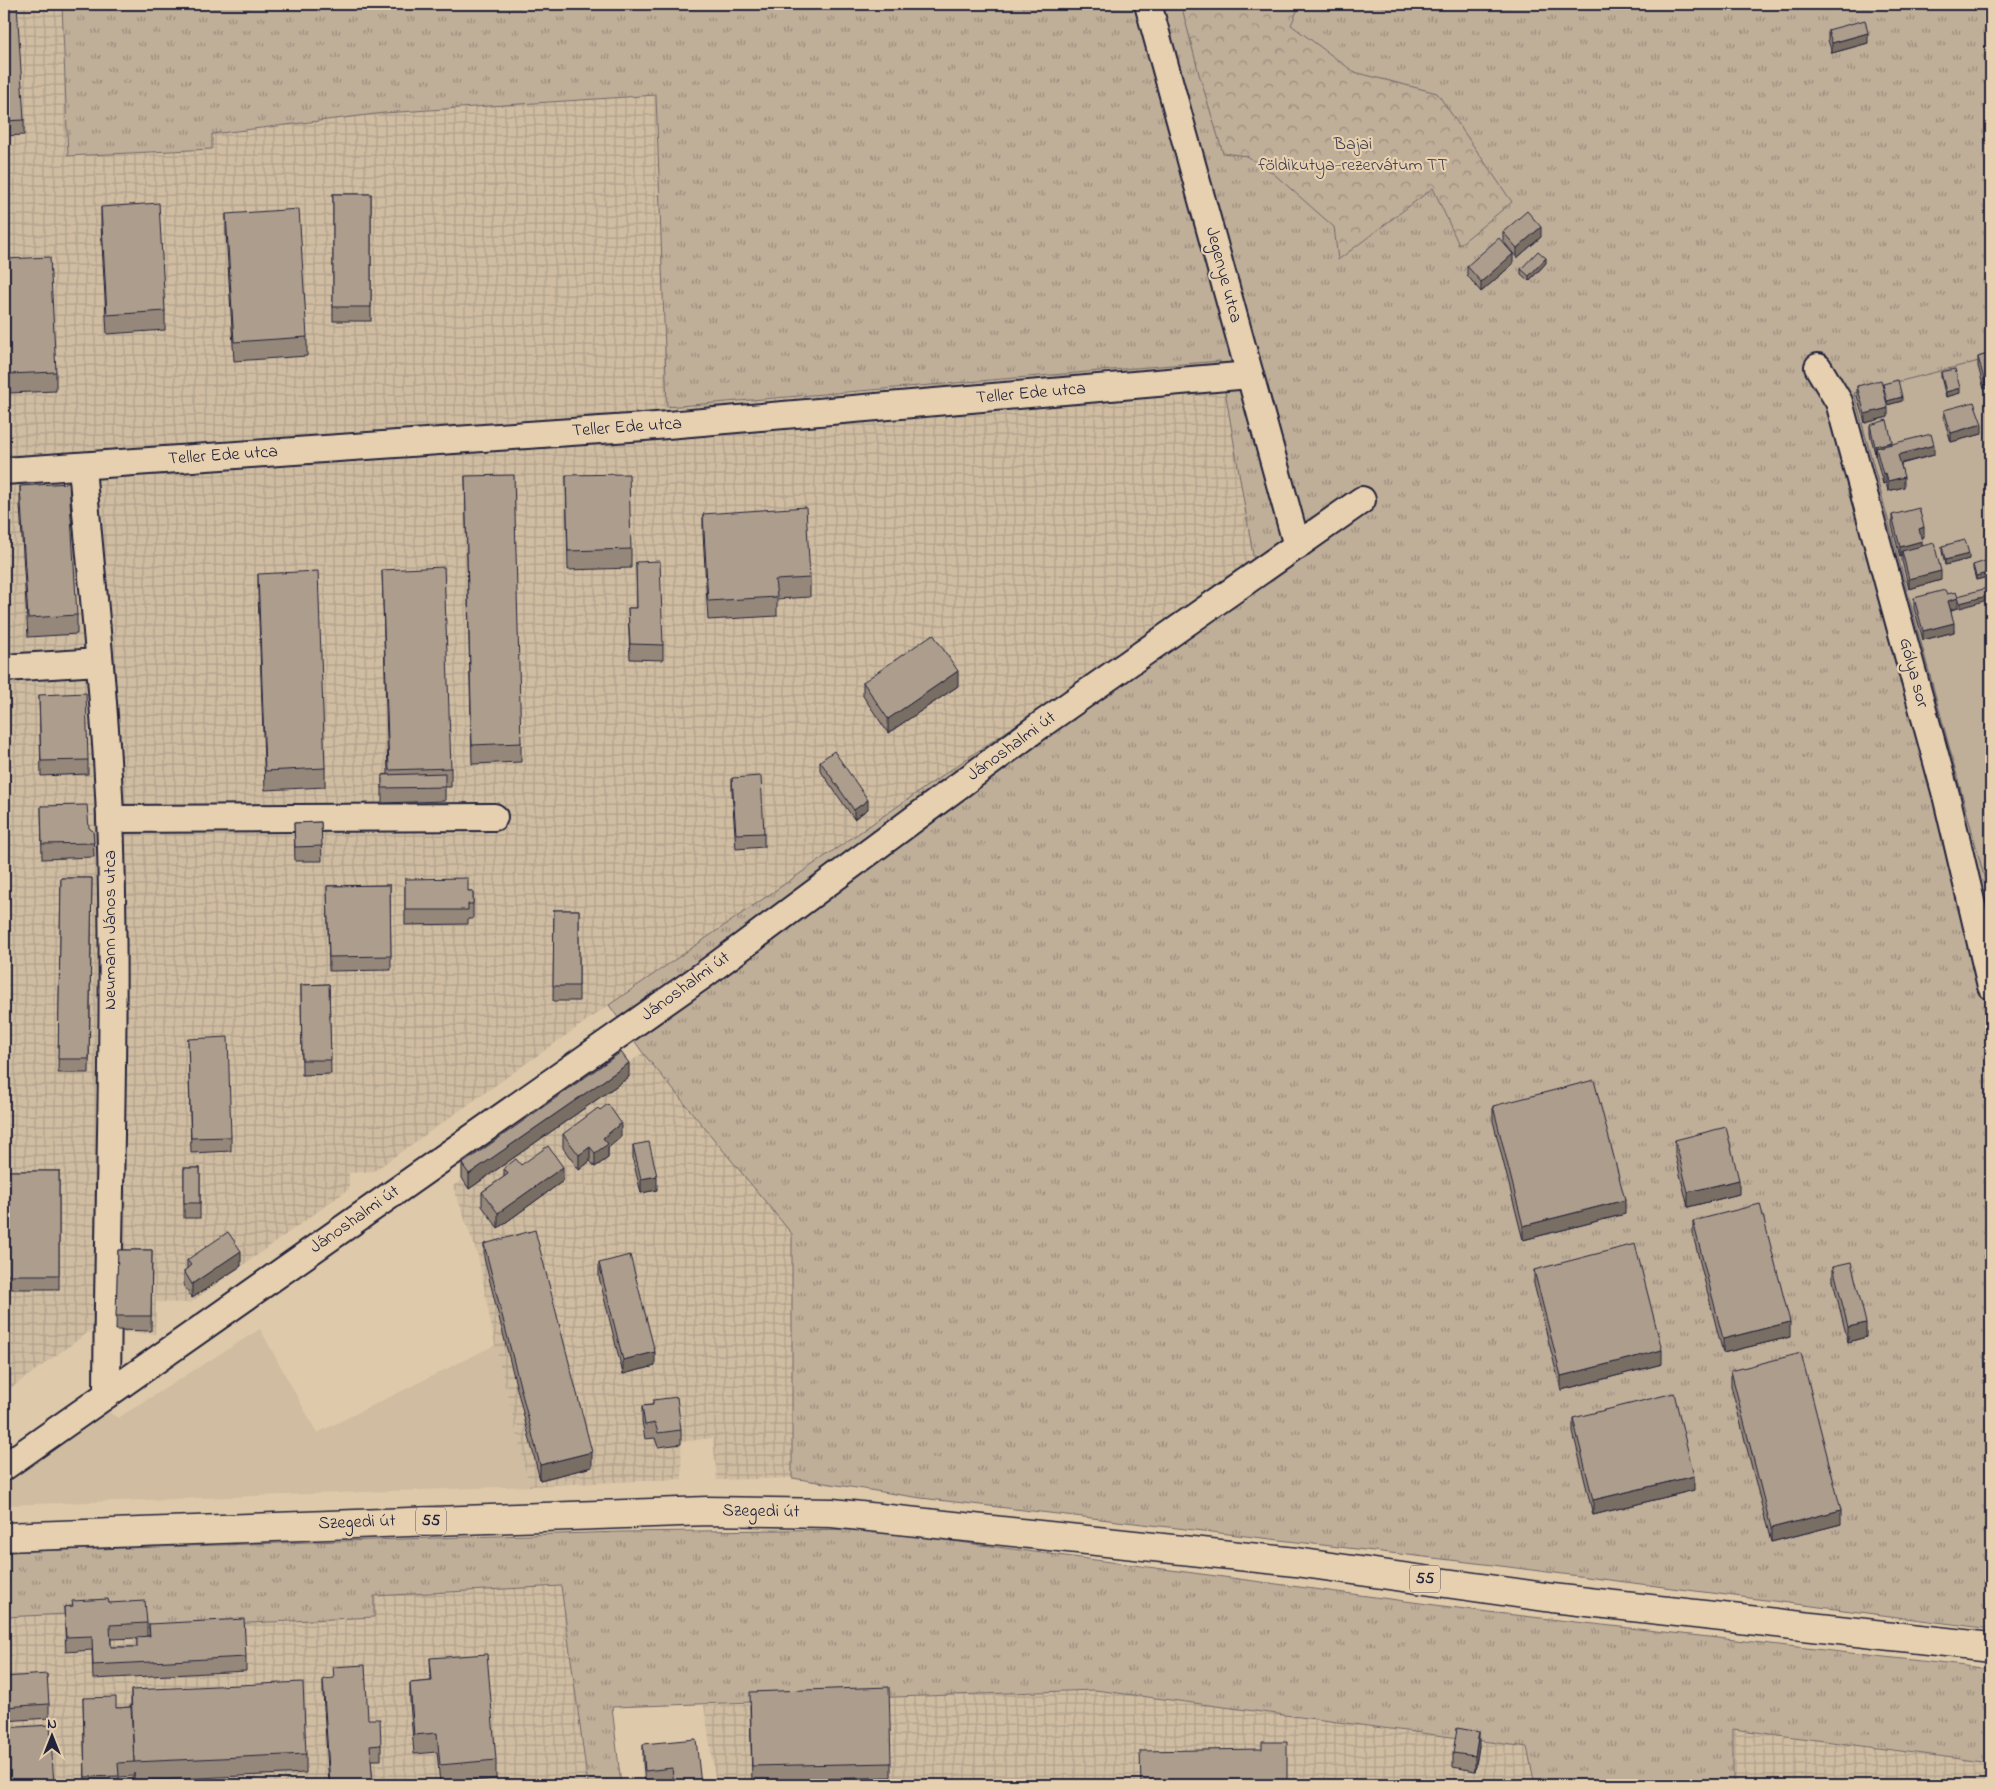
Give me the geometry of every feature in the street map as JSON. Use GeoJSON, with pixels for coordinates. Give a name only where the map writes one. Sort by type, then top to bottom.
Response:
{"type":"FeatureCollection","features":[{"type":"Feature","properties":{"kind":"main road","name":"Szegedi út"},"geometry":{"type":"LineString","coordinates":[[4,1536],[707,1511],[859,1514],[1296,1562],[1552,1598],[1991,1646]]}},
{"type":"Feature","properties":{"kind":"street","name":"Jegenye utca"},"geometry":{"type":"LineString","coordinates":[[1148,4],[1297,546]]}},
{"type":"Feature","properties":{"kind":"street","name":"Gólya sor"},"geometry":{"type":"LineString","coordinates":[[1818,367],[1840,402],[1946,795],[1991,986]]}},
{"type":"Feature","properties":{"kind":"street","name":"Teller Ede utca"},"geometry":{"type":"LineString","coordinates":[[4,471],[644,427],[1250,375]]}},
{"type":"Feature","properties":{"kind":"street","name":"Neumann János utca"},"geometry":{"type":"LineString","coordinates":[[82,467],[110,819],[112,1019],[107,1394]]}},
{"type":"Feature","properties":{"kind":"street","name":"Jánoshalmi út"},"geometry":{"type":"LineString","coordinates":[[4,1467],[705,974],[1042,724],[1362,500]]}},
{"type":"Feature","properties":{"kind":"street"},"geometry":{"type":"LineString","coordinates":[[4,668],[99,662]]}},
{"type":"Feature","properties":{"kind":"street"},"geometry":{"type":"LineString","coordinates":[[110,819],[494,817]]}},
{"type":"Feature","properties":{"kind":"shaded area"},"geometry":{"type":"Polygon","coordinates":[[[4,4],[62,4],[68,156],[212,148],[211,134],[384,113],[656,95],[668,407],[1220,361],[1255,561],[609,1005],[374,1171],[349,1173],[349,1189],[190,1303],[156,1302],[155,1334],[90,1331],[11,1388],[4,1389],[4,4]]]}},
{"type":"Feature","properties":{"kind":"shaded area"},"geometry":{"type":"Polygon","coordinates":[[[643,1053],[792,1234],[792,1478],[717,1480],[713,1438],[681,1442],[682,1479],[529,1486],[495,1345],[478,1256],[453,1186],[643,1053]]]}},
{"type":"Feature","properties":{"kind":"shaded area"},"geometry":{"type":"Polygon","coordinates":[[[260,1329],[317,1433],[495,1345],[529,1486],[4,1505],[4,1487],[28,1468],[23,1460],[98,1406],[118,1418],[260,1329]]]}},
{"type":"Feature","properties":{"kind":"shaded area"},"geometry":{"type":"Polygon","coordinates":[[[561,1586],[588,1785],[4,1785],[4,1617],[108,1612],[147,1628],[374,1617],[373,1596],[561,1586]]]}},
{"type":"Feature","properties":{"kind":"shaded area"},"geometry":{"type":"Polygon","coordinates":[[[1095,1690],[1527,1747],[1535,1785],[716,1785],[704,1705],[1095,1690]]]}},
{"type":"Feature","properties":{"kind":"shaded area"},"geometry":{"type":"Polygon","coordinates":[[[1732,1729],[1991,1763],[1991,1785],[1733,1785],[1732,1729]]]}},
{"type":"Feature","properties":{"kind":"green space","name":"Bajai földikutya-rezervátum TT"},"geometry":{"type":"Polygon","coordinates":[[[62,4],[1991,4],[1991,358],[1854,394],[1991,902],[1991,1629],[1493,1565],[921,1498],[792,1478],[792,1234],[643,1053],[609,1005],[1254,561],[1220,361],[667,407],[656,95],[384,113],[212,134],[212,149],[68,156],[62,4]]]}},
{"type":"Feature","properties":{"kind":"green space","name":"Bajai földikutya-rezervátum TT"},"geometry":{"type":"Polygon","coordinates":[[[1181,4],[1300,4],[1291,25],[1354,72],[1437,93],[1512,202],[1459,245],[1433,188],[1338,260],[1334,227],[1274,174],[1247,156],[1223,153],[1199,74],[1181,4]]]}},
{"type":"Feature","properties":{"kind":"green space"},"geometry":{"type":"Polygon","coordinates":[[[1991,358],[1991,902],[1854,393],[1991,358]]]}},
{"type":"Feature","properties":{"kind":"green space"},"geometry":{"type":"Polygon","coordinates":[[[861,1529],[1488,1612],[1991,1669],[1991,1763],[1733,1729],[1733,1785],[1535,1785],[1527,1747],[1095,1690],[612,1707],[621,1785],[588,1785],[561,1586],[374,1596],[374,1617],[146,1628],[108,1612],[4,1617],[4,1552],[620,1532],[861,1529]]]}},
{"type":"Feature","properties":{"kind":"building"},"geometry":{"type":"Polygon","coordinates":[[[4,4],[17,4],[24,120],[4,121],[4,4]]]}},
{"type":"Feature","properties":{"kind":"building"},"geometry":{"type":"Polygon","coordinates":[[[1865,20],[1868,33],[1832,43],[1828,30],[1865,20]]]}},
{"type":"Feature","properties":{"kind":"building"},"geometry":{"type":"Polygon","coordinates":[[[333,194],[371,194],[371,307],[333,307],[333,194]]]}},
{"type":"Feature","properties":{"kind":"building"},"geometry":{"type":"Polygon","coordinates":[[[159,203],[165,311],[107,315],[101,207],[159,203]]]}},
{"type":"Feature","properties":{"kind":"building"},"geometry":{"type":"Polygon","coordinates":[[[299,209],[307,337],[234,342],[226,214],[299,209]]]}},
{"type":"Feature","properties":{"kind":"building"},"geometry":{"type":"Polygon","coordinates":[[[1527,211],[1541,227],[1517,248],[1503,232],[1527,211]]]}},
{"type":"Feature","properties":{"kind":"building"},"geometry":{"type":"Polygon","coordinates":[[[1499,238],[1513,254],[1481,282],[1467,266],[1499,238]]]}},
{"type":"Feature","properties":{"kind":"building"},"geometry":{"type":"Polygon","coordinates":[[[1538,251],[1546,258],[1529,276],[1521,269],[1538,251]]]}},
{"type":"Feature","properties":{"kind":"building"},"geometry":{"type":"Polygon","coordinates":[[[50,257],[56,372],[8,374],[4,259],[50,257]]]}},
{"type":"Feature","properties":{"kind":"building"},"geometry":{"type":"Polygon","coordinates":[[[1991,353],[1991,377],[1984,379],[1978,357],[1991,353]]]}},
{"type":"Feature","properties":{"kind":"building"},"geometry":{"type":"Polygon","coordinates":[[[1955,369],[1960,388],[1946,392],[1941,372],[1955,369]]]}},
{"type":"Feature","properties":{"kind":"building"},"geometry":{"type":"Polygon","coordinates":[[[1881,380],[1888,408],[1865,414],[1857,386],[1881,380]]]}},
{"type":"Feature","properties":{"kind":"building"},"geometry":{"type":"Polygon","coordinates":[[[1898,380],[1902,397],[1887,401],[1883,384],[1898,380]]]}},
{"type":"Feature","properties":{"kind":"building"},"geometry":{"type":"Polygon","coordinates":[[[1974,402],[1982,424],[1951,433],[1944,410],[1974,402]]]}},
{"type":"Feature","properties":{"kind":"building"},"geometry":{"type":"Polygon","coordinates":[[[1887,420],[1892,442],[1875,446],[1870,425],[1887,420]]]}},
{"type":"Feature","properties":{"kind":"building"},"geometry":{"type":"Polygon","coordinates":[[[1931,434],[1934,445],[1898,455],[1904,477],[1888,481],[1886,473],[1883,474],[1876,448],[1931,434]]]}},
{"type":"Feature","properties":{"kind":"building"},"geometry":{"type":"Polygon","coordinates":[[[629,474],[631,549],[568,551],[566,475],[629,474]]]}},
{"type":"Feature","properties":{"kind":"building"},"geometry":{"type":"Polygon","coordinates":[[[514,475],[521,743],[472,745],[465,476],[514,475]]]}},
{"type":"Feature","properties":{"kind":"building"},"geometry":{"type":"Polygon","coordinates":[[[69,483],[77,615],[28,618],[20,486],[69,483]]]}},
{"type":"Feature","properties":{"kind":"building"},"geometry":{"type":"Polygon","coordinates":[[[806,507],[810,578],[775,580],[777,597],[708,601],[703,514],[806,507]]]}},
{"type":"Feature","properties":{"kind":"building"},"geometry":{"type":"Polygon","coordinates":[[[1919,508],[1924,527],[1919,529],[1922,541],[1900,547],[1892,515],[1919,508]]]}},
{"type":"Feature","properties":{"kind":"building"},"geometry":{"type":"Polygon","coordinates":[[[1965,540],[1969,554],[1945,560],[1942,546],[1965,540]]]}},
{"type":"Feature","properties":{"kind":"building"},"geometry":{"type":"Polygon","coordinates":[[[1934,543],[1941,571],[1909,579],[1902,551],[1934,543]]]}},
{"type":"Feature","properties":{"kind":"building"},"geometry":{"type":"Polygon","coordinates":[[[1988,560],[1991,572],[1976,576],[1973,565],[1988,560]]]}},
{"type":"Feature","properties":{"kind":"building"},"geometry":{"type":"Polygon","coordinates":[[[660,561],[663,645],[630,644],[628,608],[637,608],[636,562],[660,561]]]}},
{"type":"Feature","properties":{"kind":"building"},"geometry":{"type":"Polygon","coordinates":[[[444,567],[451,768],[389,770],[382,570],[444,567]]]}},
{"type":"Feature","properties":{"kind":"building"},"geometry":{"type":"Polygon","coordinates":[[[318,571],[325,768],[265,771],[258,574],[318,571]]]}},
{"type":"Feature","properties":{"kind":"building"},"geometry":{"type":"Polygon","coordinates":[[[1991,587],[1991,595],[1960,603],[1958,596],[1991,587]]]}},
{"type":"Feature","properties":{"kind":"building"},"geometry":{"type":"Polygon","coordinates":[[[1945,590],[1947,594],[1956,592],[1958,598],[1948,601],[1954,623],[1923,631],[1914,598],[1945,590]]]}},
{"type":"Feature","properties":{"kind":"building"},"geometry":{"type":"Polygon","coordinates":[[[933,634],[958,671],[888,719],[863,682],[933,634]]]}},
{"type":"Feature","properties":{"kind":"building"},"geometry":{"type":"Polygon","coordinates":[[[86,693],[88,760],[41,761],[39,695],[86,693]]]}},
{"type":"Feature","properties":{"kind":"building"},"geometry":{"type":"Polygon","coordinates":[[[834,751],[868,800],[854,810],[820,761],[834,751]]]}},
{"type":"Feature","properties":{"kind":"building"},"geometry":{"type":"Polygon","coordinates":[[[445,773],[445,787],[382,788],[382,775],[445,773]]]}},
{"type":"Feature","properties":{"kind":"building"},"geometry":{"type":"Polygon","coordinates":[[[761,776],[764,833],[736,834],[732,778],[761,776]]]}},
{"type":"Feature","properties":{"kind":"building"},"geometry":{"type":"Polygon","coordinates":[[[87,805],[89,828],[93,831],[94,843],[42,844],[41,806],[87,805]]]}},
{"type":"Feature","properties":{"kind":"building"},"geometry":{"type":"Polygon","coordinates":[[[321,822],[322,846],[295,847],[294,823],[321,822]]]}},
{"type":"Feature","properties":{"kind":"building"},"geometry":{"type":"Polygon","coordinates":[[[61,878],[92,878],[89,1059],[58,1059],[61,878]]]}},
{"type":"Feature","properties":{"kind":"building"},"geometry":{"type":"Polygon","coordinates":[[[468,878],[468,891],[473,891],[473,904],[468,904],[468,910],[405,910],[405,879],[468,878]]]}},
{"type":"Feature","properties":{"kind":"building"},"geometry":{"type":"Polygon","coordinates":[[[390,885],[391,956],[329,957],[327,886],[390,885]]]}},
{"type":"Feature","properties":{"kind":"building"},"geometry":{"type":"Polygon","coordinates":[[[554,910],[579,910],[579,986],[553,986],[554,910]]]}},
{"type":"Feature","properties":{"kind":"building"},"geometry":{"type":"Polygon","coordinates":[[[329,984],[331,1060],[302,1060],[301,985],[329,984]]]}},
{"type":"Feature","properties":{"kind":"building"},"geometry":{"type":"Polygon","coordinates":[[[228,1037],[231,1137],[191,1138],[188,1039],[228,1037]]]}},
{"type":"Feature","properties":{"kind":"building"},"geometry":{"type":"Polygon","coordinates":[[[621,1052],[629,1063],[469,1174],[462,1164],[621,1052]]]}},
{"type":"Feature","properties":{"kind":"building"},"geometry":{"type":"Polygon","coordinates":[[[1594,1080],[1625,1200],[1523,1226],[1493,1106],[1594,1080]]]}},
{"type":"Feature","properties":{"kind":"building"},"geometry":{"type":"Polygon","coordinates":[[[608,1104],[621,1123],[603,1138],[608,1144],[595,1153],[590,1147],[579,1155],[563,1134],[598,1108],[600,1110],[608,1104]]]}},
{"type":"Feature","properties":{"kind":"building"},"geometry":{"type":"Polygon","coordinates":[[[1726,1127],[1739,1180],[1688,1192],[1675,1140],[1726,1127]]]}},
{"type":"Feature","properties":{"kind":"building"},"geometry":{"type":"Polygon","coordinates":[[[649,1142],[657,1176],[641,1179],[633,1145],[649,1142]]]}},
{"type":"Feature","properties":{"kind":"building"},"geometry":{"type":"Polygon","coordinates":[[[548,1146],[563,1167],[498,1213],[482,1192],[508,1174],[504,1168],[516,1159],[521,1165],[548,1146]]]}},
{"type":"Feature","properties":{"kind":"building"},"geometry":{"type":"Polygon","coordinates":[[[184,1168],[200,1168],[200,1203],[184,1203],[184,1168]]]}},
{"type":"Feature","properties":{"kind":"building"},"geometry":{"type":"Polygon","coordinates":[[[4,1171],[59,1171],[59,1275],[4,1275],[4,1171]]]}},
{"type":"Feature","properties":{"kind":"building"},"geometry":{"type":"Polygon","coordinates":[[[1760,1204],[1790,1322],[1723,1339],[1693,1221],[1760,1204]]]}},
{"type":"Feature","properties":{"kind":"building"},"geometry":{"type":"Polygon","coordinates":[[[535,1230],[592,1452],[540,1465],[484,1244],[535,1230]]]}},
{"type":"Feature","properties":{"kind":"building"},"geometry":{"type":"Polygon","coordinates":[[[228,1232],[241,1251],[192,1284],[184,1271],[191,1265],[187,1260],[228,1232]]]}},
{"type":"Feature","properties":{"kind":"building"},"geometry":{"type":"Polygon","coordinates":[[[1635,1244],[1662,1350],[1561,1376],[1534,1270],[1635,1244]]]}},
{"type":"Feature","properties":{"kind":"building"},"geometry":{"type":"Polygon","coordinates":[[[118,1250],[152,1250],[151,1316],[116,1316],[118,1250]]]}},
{"type":"Feature","properties":{"kind":"building"},"geometry":{"type":"Polygon","coordinates":[[[630,1255],[655,1352],[623,1360],[599,1263],[630,1255]]]}},
{"type":"Feature","properties":{"kind":"building"},"geometry":{"type":"Polygon","coordinates":[[[1851,1262],[1866,1323],[1848,1327],[1833,1266],[1851,1262]]]}},
{"type":"Feature","properties":{"kind":"building"},"geometry":{"type":"Polygon","coordinates":[[[1801,1353],[1841,1510],[1771,1528],[1731,1371],[1801,1353]]]}},
{"type":"Feature","properties":{"kind":"building"},"geometry":{"type":"Polygon","coordinates":[[[1674,1393],[1694,1476],[1593,1500],[1573,1418],[1674,1393]]]}},
{"type":"Feature","properties":{"kind":"building"},"geometry":{"type":"Polygon","coordinates":[[[677,1397],[681,1430],[658,1433],[655,1423],[645,1425],[642,1406],[653,1405],[653,1400],[677,1397]]]}},
{"type":"Feature","properties":{"kind":"building"},"geometry":{"type":"Polygon","coordinates":[[[108,1599],[109,1603],[145,1601],[147,1623],[110,1625],[111,1647],[137,1647],[137,1637],[150,1636],[149,1624],[244,1619],[246,1657],[93,1665],[92,1636],[66,1637],[64,1607],[73,1606],[72,1601],[108,1599]]]}},
{"type":"Feature","properties":{"kind":"building"},"geometry":{"type":"Polygon","coordinates":[[[487,1654],[496,1760],[440,1765],[437,1733],[414,1735],[410,1683],[432,1681],[430,1658],[487,1654]]]}},
{"type":"Feature","properties":{"kind":"building"},"geometry":{"type":"Polygon","coordinates":[[[365,1665],[368,1719],[380,1719],[381,1745],[370,1746],[373,1785],[330,1785],[323,1679],[334,1678],[333,1667],[365,1665]]]}},
{"type":"Feature","properties":{"kind":"building"},"geometry":{"type":"Polygon","coordinates":[[[47,1674],[49,1704],[4,1707],[4,1677],[47,1674]]]}},
{"type":"Feature","properties":{"kind":"building"},"geometry":{"type":"Polygon","coordinates":[[[303,1682],[306,1754],[134,1762],[131,1690],[303,1682]]]}},
{"type":"Feature","properties":{"kind":"building"},"geometry":{"type":"Polygon","coordinates":[[[889,1687],[891,1763],[752,1766],[750,1692],[889,1687]]]}},
{"type":"Feature","properties":{"kind":"building"},"geometry":{"type":"Polygon","coordinates":[[[116,1697],[116,1708],[131,1707],[134,1762],[118,1763],[119,1776],[85,1777],[83,1698],[116,1697]]]}},
{"type":"Feature","properties":{"kind":"building"},"geometry":{"type":"Polygon","coordinates":[[[50,1725],[54,1785],[4,1785],[4,1728],[50,1725]]]}},
{"type":"Feature","properties":{"kind":"building"},"geometry":{"type":"Polygon","coordinates":[[[1457,1728],[1479,1732],[1475,1756],[1453,1753],[1457,1728]]]}},
{"type":"Feature","properties":{"kind":"building"},"geometry":{"type":"Polygon","coordinates":[[[696,1739],[701,1785],[674,1785],[672,1768],[645,1771],[643,1744],[696,1739]]]}},
{"type":"Feature","properties":{"kind":"building"},"geometry":{"type":"Polygon","coordinates":[[[1262,1742],[1287,1742],[1287,1785],[1141,1785],[1140,1751],[1262,1749],[1262,1742]]]}}]}
